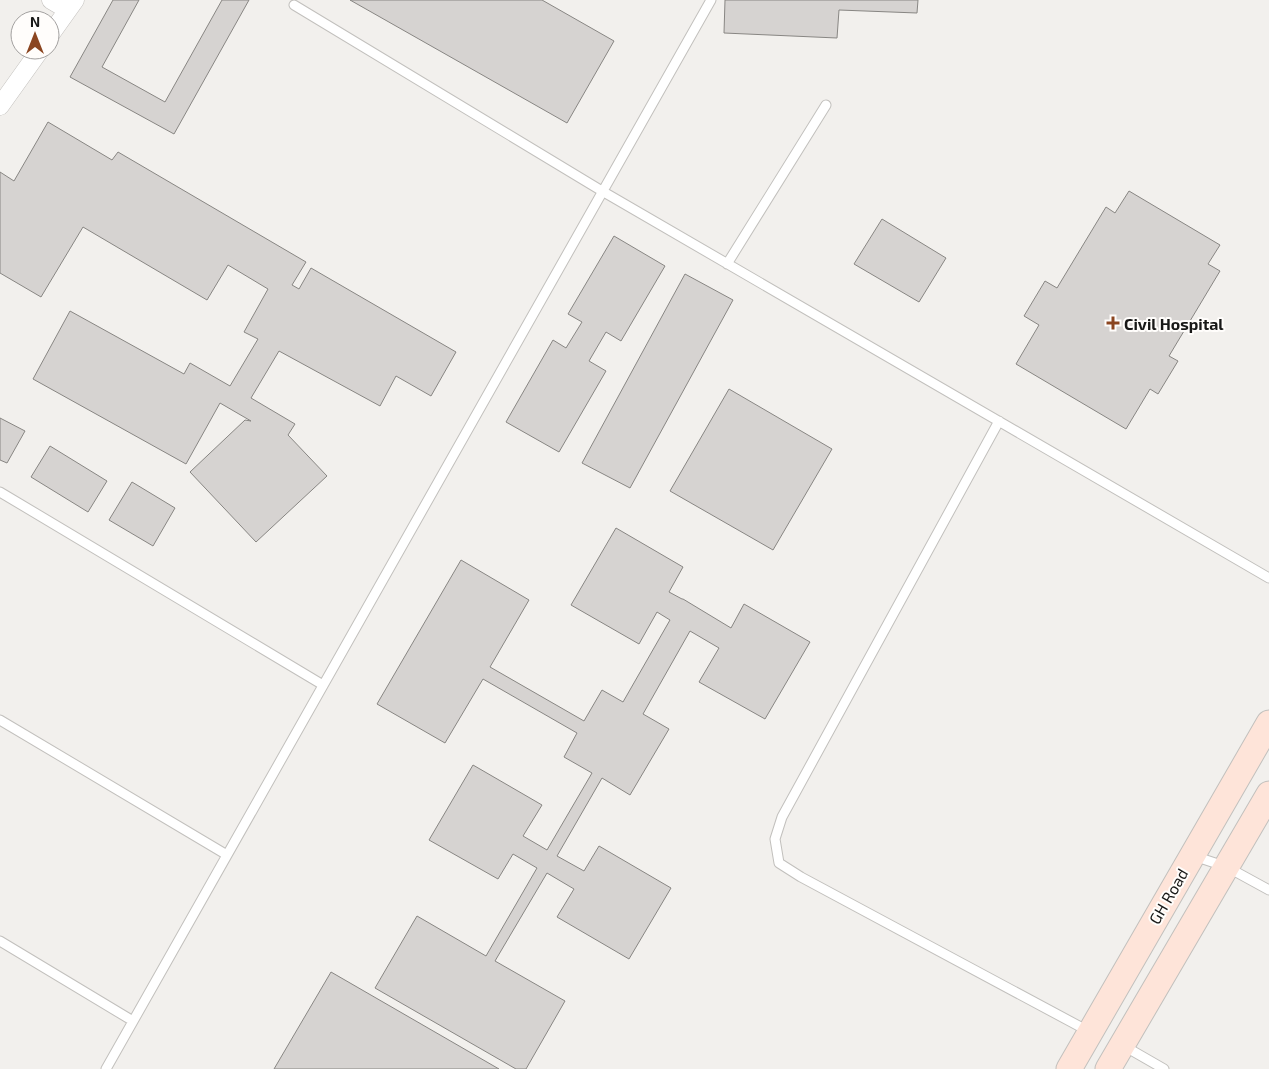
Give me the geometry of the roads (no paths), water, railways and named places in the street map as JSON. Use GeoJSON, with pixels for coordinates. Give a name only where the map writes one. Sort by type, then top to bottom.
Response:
{"type":"FeatureCollection","features":[{"type":"Feature","properties":{"kind":"main road","name":"GH Road"},"geometry":{"type":"LineString","coordinates":[[1069,1069],[1269,723]]}},
{"type":"Feature","properties":{"kind":"main road"},"geometry":{"type":"LineString","coordinates":[[1108,1069],[1269,794]]}},
{"type":"Feature","properties":{"kind":"street"},"geometry":{"type":"LineString","coordinates":[[51,0],[72,5],[60,21]]}},
{"type":"Feature","properties":{"kind":"street"},"geometry":{"type":"LineString","coordinates":[[0,106],[33,60]]}},
{"type":"Feature","properties":{"kind":"lane"},"geometry":{"type":"LineString","coordinates":[[106,1069],[711,0]]}},
{"type":"Feature","properties":{"kind":"lane"},"geometry":{"type":"LineString","coordinates":[[294,5],[602,191],[1269,578]]}},
{"type":"Feature","properties":{"kind":"lane"},"geometry":{"type":"LineString","coordinates":[[727,264],[826,105]]}},
{"type":"Feature","properties":{"kind":"lane"},"geometry":{"type":"LineString","coordinates":[[999,421],[782,817],[775,839],[779,863],[1090,1032]]}},
{"type":"Feature","properties":{"kind":"lane"},"geometry":{"type":"LineString","coordinates":[[0,492],[323,685]]}},
{"type":"Feature","properties":{"kind":"lane"},"geometry":{"type":"LineString","coordinates":[[0,720],[227,855]]}},
{"type":"Feature","properties":{"kind":"lane"},"geometry":{"type":"LineString","coordinates":[[1191,856],[1227,867],[1269,890]]}},
{"type":"Feature","properties":{"kind":"lane"},"geometry":{"type":"LineString","coordinates":[[0,941],[134,1021]]}},
{"type":"Feature","properties":{"kind":"lane"},"geometry":{"type":"LineString","coordinates":[[1122,1044],[1164,1069]]}},
{"type":"Feature","properties":{"kind":"place","name":"Civil Hospital"},"geometry":{"type":"Point","coordinates":[1113,323]}}]}
